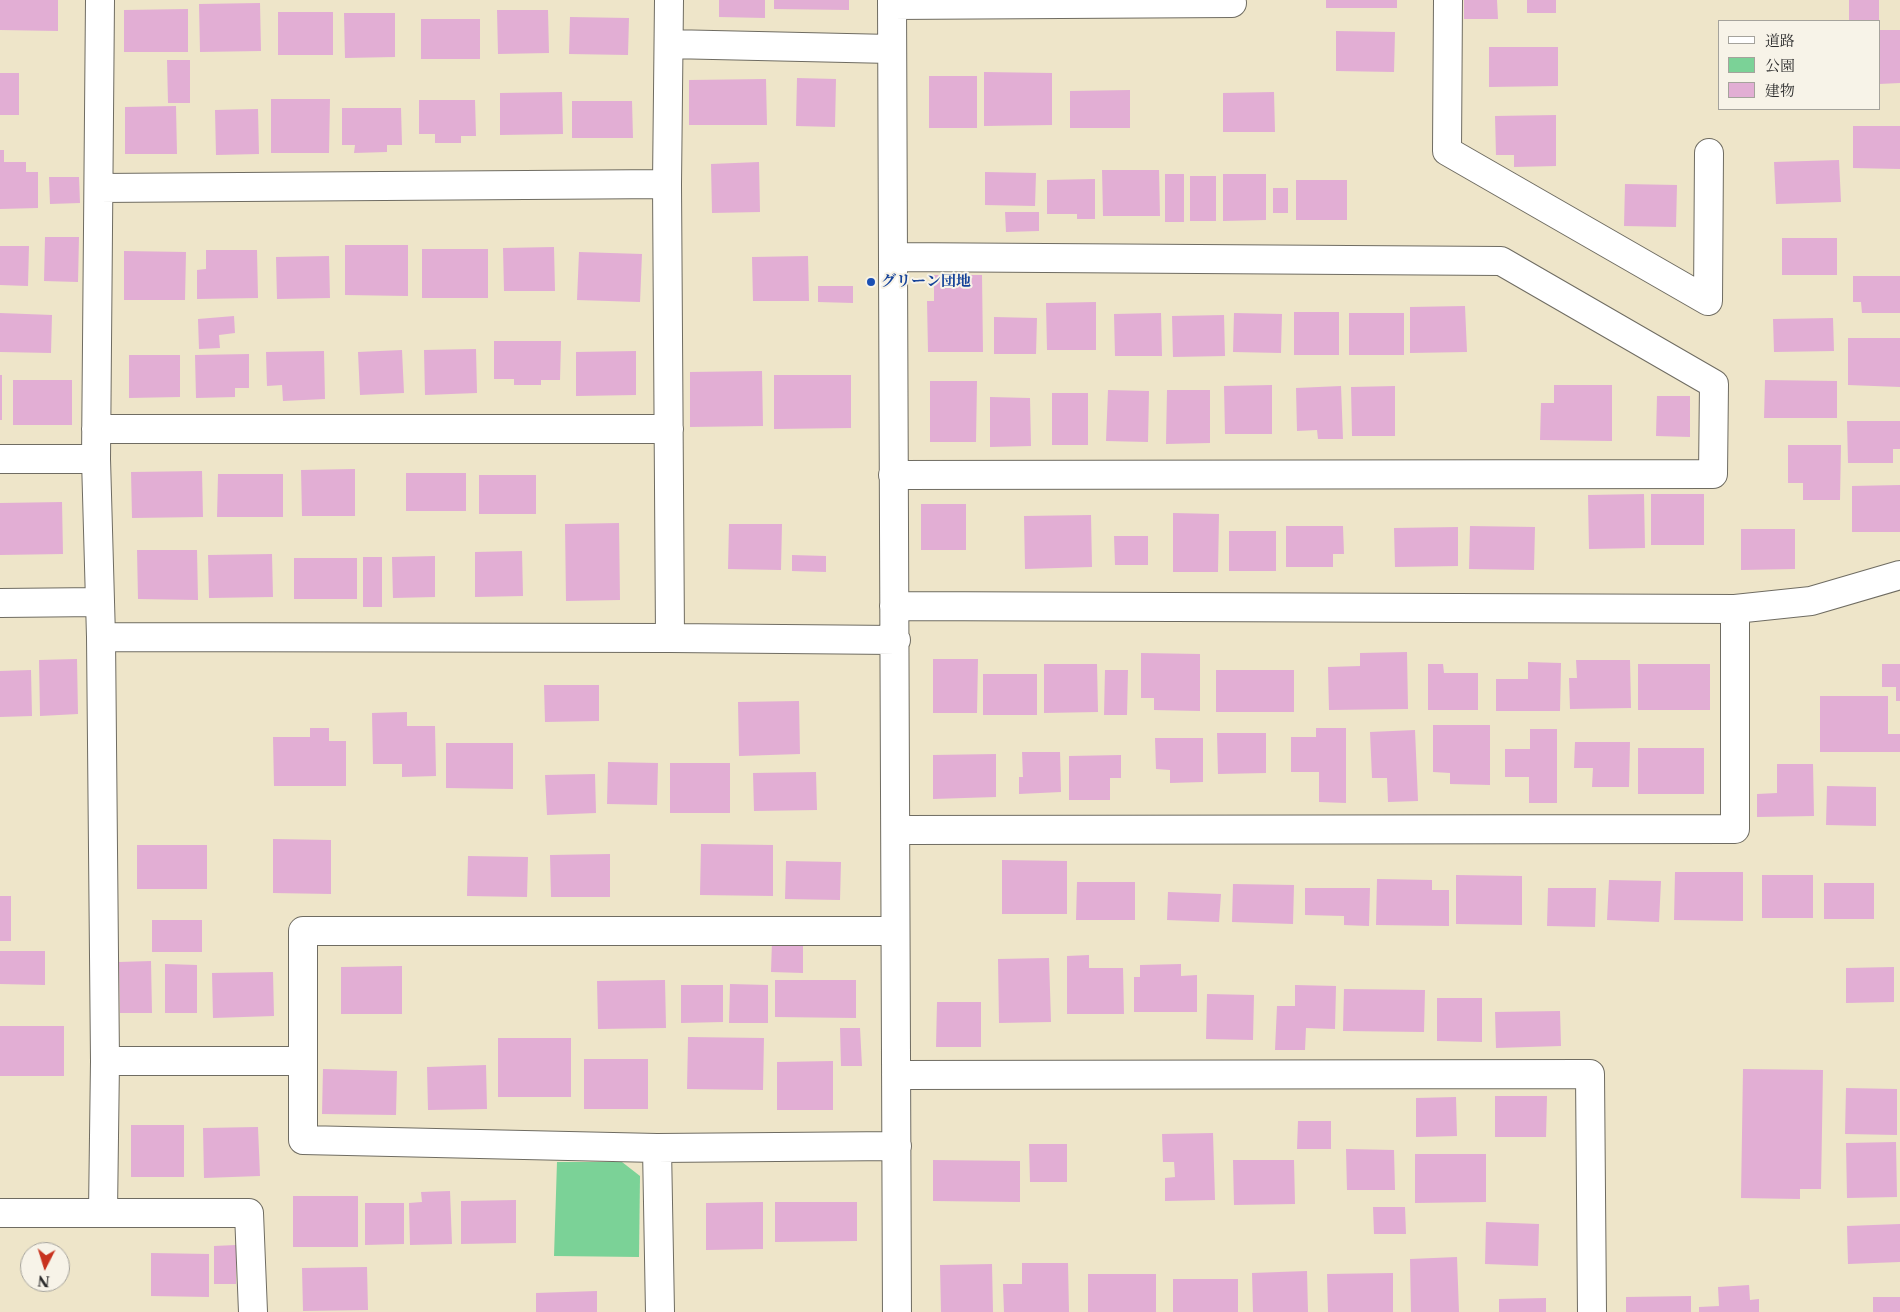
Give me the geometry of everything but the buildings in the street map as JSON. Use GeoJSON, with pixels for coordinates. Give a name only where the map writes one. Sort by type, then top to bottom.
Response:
{"type":"FeatureCollection","features":[{"type":"Feature","properties":{"kind":"street"},"geometry":{"type":"LineString","coordinates":[[100,0],[96,459],[101,637],[105,1061],[103,1212]]}},
{"type":"Feature","properties":{"kind":"street"},"geometry":{"type":"LineString","coordinates":[[669,0],[667,184],[670,638]]}},
{"type":"Feature","properties":{"kind":"street"},"geometry":{"type":"LineString","coordinates":[[1448,0],[1447,151],[1708,301],[1710,153]]}},
{"type":"Feature","properties":{"kind":"street"},"geometry":{"type":"LineString","coordinates":[[897,1312],[896,640],[893,475],[892,2],[1232,3]]}},
{"type":"Feature","properties":{"kind":"street"},"geometry":{"type":"LineString","coordinates":[[669,44],[891,50]]}},
{"type":"Feature","properties":{"kind":"street"},"geometry":{"type":"LineString","coordinates":[[99,188],[667,184]]}},
{"type":"Feature","properties":{"kind":"street"},"geometry":{"type":"LineString","coordinates":[[893,475],[1714,474],[1714,384],[1501,262],[894,257]]}},
{"type":"Feature","properties":{"kind":"street"},"geometry":{"type":"LineString","coordinates":[[96,429],[669,430]]}},
{"type":"Feature","properties":{"kind":"street"},"geometry":{"type":"LineString","coordinates":[[0,458],[96,459]]}},
{"type":"Feature","properties":{"kind":"street"},"geometry":{"type":"LineString","coordinates":[[894,606],[1735,609],[1811,601],[1900,576]]}},
{"type":"Feature","properties":{"kind":"street"},"geometry":{"type":"LineString","coordinates":[[0,602],[99,602]]}},
{"type":"Feature","properties":{"kind":"street"},"geometry":{"type":"LineString","coordinates":[[896,830],[1735,829],[1735,609]]}},
{"type":"Feature","properties":{"kind":"street"},"geometry":{"type":"LineString","coordinates":[[101,637],[896,640]]}},
{"type":"Feature","properties":{"kind":"street"},"geometry":{"type":"LineString","coordinates":[[895,931],[303,931],[302,1140],[657,1148],[897,1146]]}},
{"type":"Feature","properties":{"kind":"street"},"geometry":{"type":"LineString","coordinates":[[105,1061],[302,1062]]}},
{"type":"Feature","properties":{"kind":"street"},"geometry":{"type":"LineString","coordinates":[[896,1075],[1590,1074],[1592,1312]]}},
{"type":"Feature","properties":{"kind":"street"},"geometry":{"type":"LineString","coordinates":[[657,1148],[660,1312]]}},
{"type":"Feature","properties":{"kind":"street"},"geometry":{"type":"LineString","coordinates":[[0,1213],[249,1213],[253,1312]]}},
{"type":"Feature","properties":{"kind":"green space"},"geometry":{"type":"Polygon","coordinates":[[[557,1162],[622,1162],[640,1176],[639,1257],[554,1256],[557,1162]]]}},
{"type":"Feature","properties":{"kind":"place","name":"グリーン団地"},"geometry":{"type":"Point","coordinates":[871,282]}}]}
